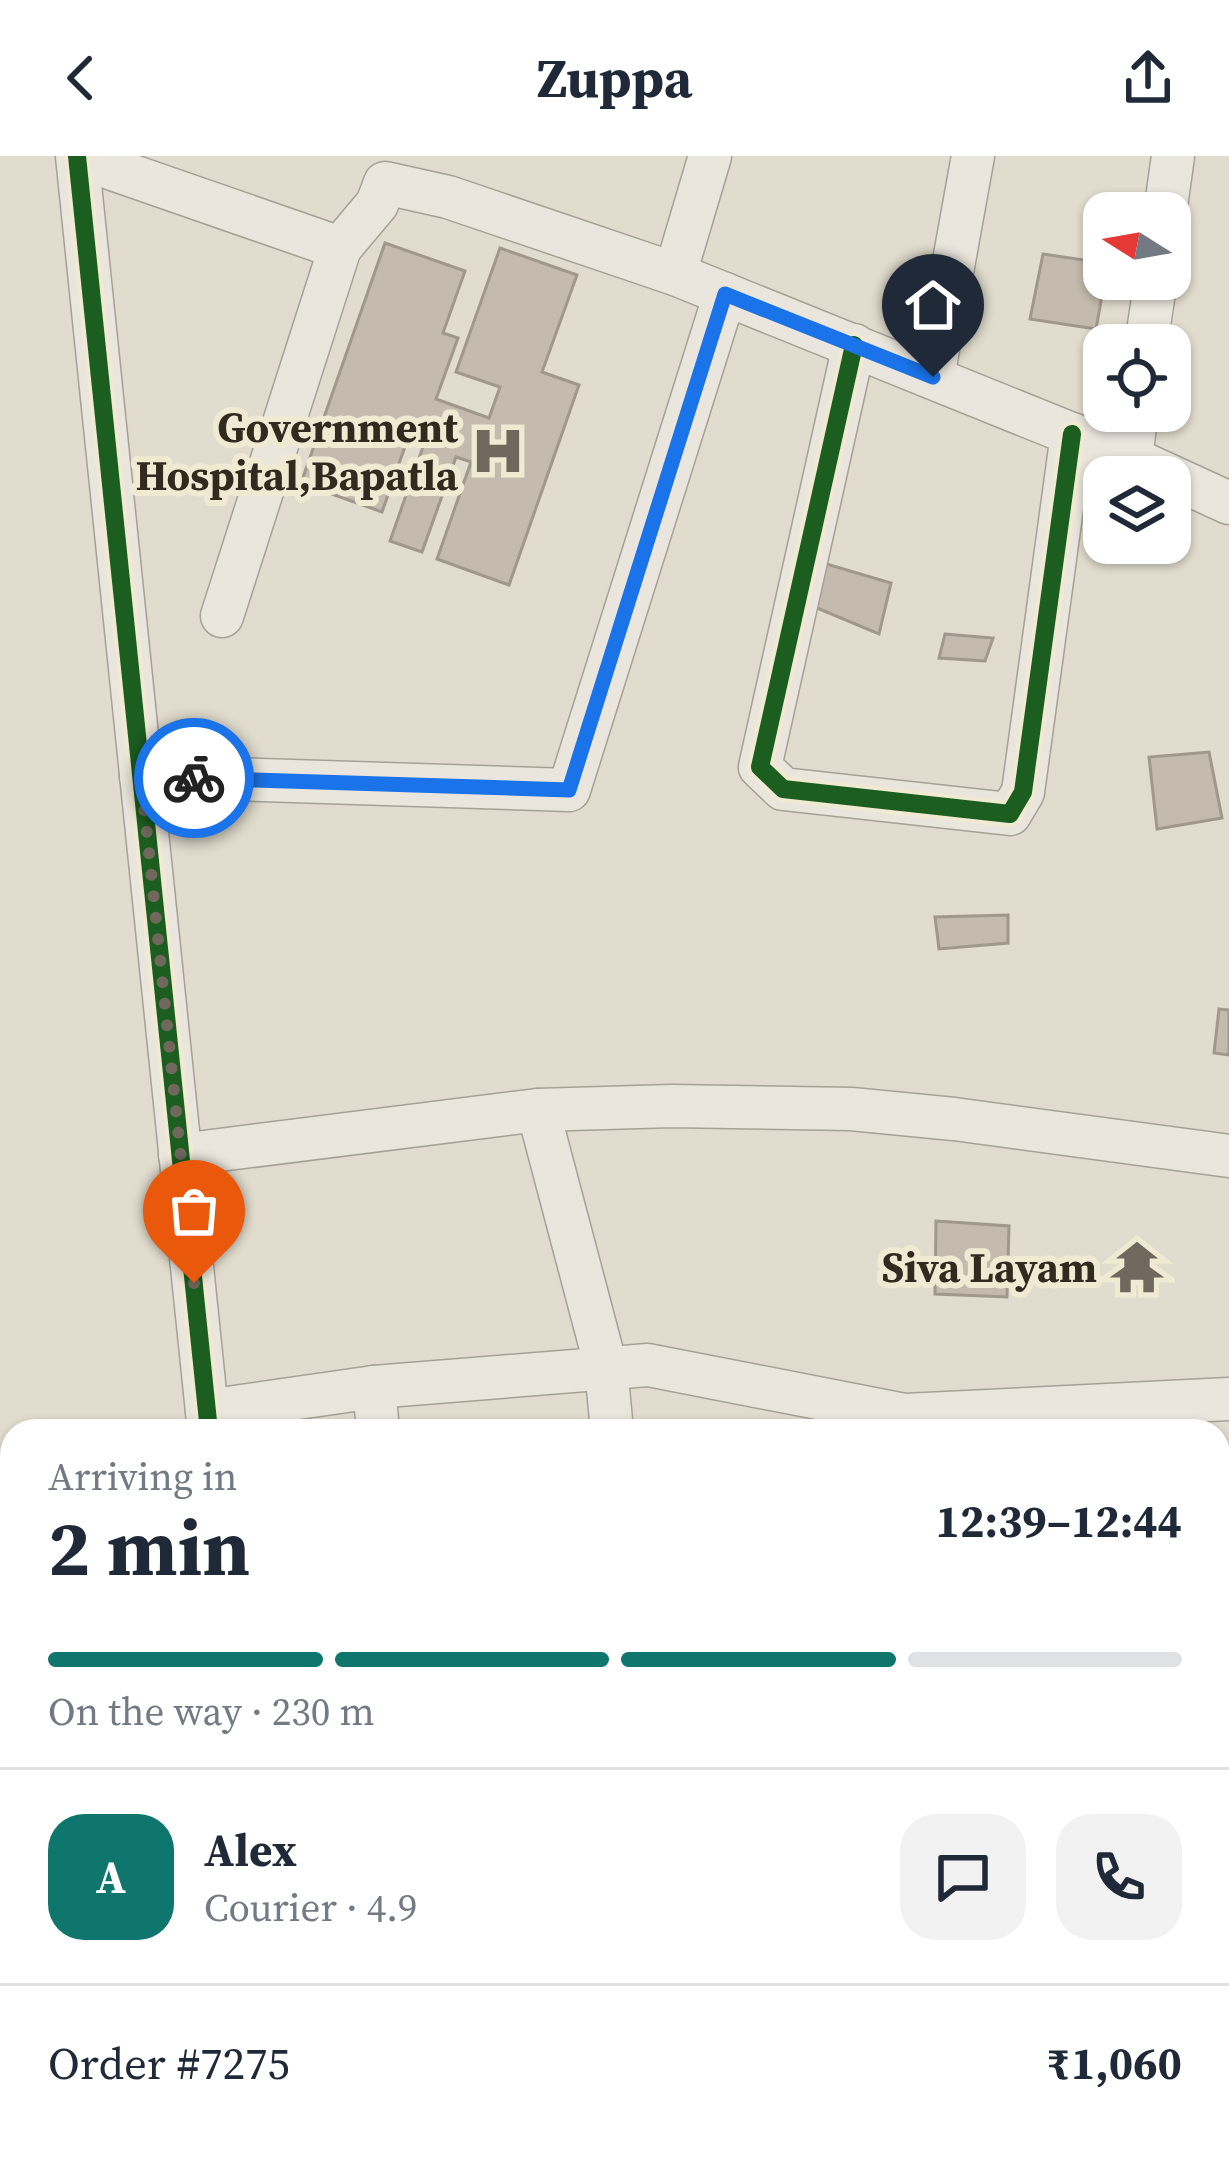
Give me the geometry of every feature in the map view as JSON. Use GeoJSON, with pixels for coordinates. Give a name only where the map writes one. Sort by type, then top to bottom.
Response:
{"type":"FeatureCollection","features":[{"type":"Feature","properties":{"kind":"street"},"geometry":{"type":"LineString","coordinates":[[208,1419],[78,156],[340,248]]}},
{"type":"Feature","properties":{"kind":"street"},"geometry":{"type":"LineString","coordinates":[[674,274],[710,156]]}},
{"type":"Feature","properties":{"kind":"street"},"geometry":{"type":"LineString","coordinates":[[933,377],[973,156]]}},
{"type":"Feature","properties":{"kind":"street"},"geometry":{"type":"LineString","coordinates":[[1168,192],[1173,156]]}},
{"type":"Feature","properties":{"kind":"street"},"geometry":{"type":"LineString","coordinates":[[222,616],[340,248],[377,204],[385,183],[448,197],[674,274],[1126,456]]}},
{"type":"Feature","properties":{"kind":"street"},"geometry":{"type":"LineString","coordinates":[[141,776],[569,790],[725,294]]}},
{"type":"Feature","properties":{"kind":"street"},"geometry":{"type":"LineString","coordinates":[[854,345],[760,767],[783,789],[1010,814],[1023,792],[1072,434]]}},
{"type":"Feature","properties":{"kind":"street"},"geometry":{"type":"LineString","coordinates":[[1191,486],[1229,503]]}},
{"type":"Feature","properties":{"kind":"street"},"geometry":{"type":"LineString","coordinates":[[180,1155],[538,1110],[672,1106],[851,1108],[1229,1156]]}},
{"type":"Feature","properties":{"kind":"street"},"geometry":{"type":"LineString","coordinates":[[538,1110],[606,1367],[611,1419]]}},
{"type":"Feature","properties":{"kind":"street"},"geometry":{"type":"LineString","coordinates":[[218,1419],[374,1387],[648,1365],[905,1414],[1229,1399]]}},
{"type":"Feature","properties":{"kind":"street"},"geometry":{"type":"LineString","coordinates":[[374,1387],[377,1419]]}},
{"type":"Feature","properties":{"kind":"building"},"geometry":{"type":"Polygon","coordinates":[[[385,243],[465,271],[443,333],[458,338],[436,399],[489,418],[500,387],[456,372],[500,248],[577,275],[542,372],[579,385],[509,585],[437,559],[471,462],[456,457],[422,552],[390,541],[424,444],[408,438],[382,512],[301,483],[385,243]]]}},
{"type":"Feature","properties":{"kind":"building"},"geometry":{"type":"Polygon","coordinates":[[[1043,254],[1083,260],[1083,300],[1101,300],[1097,324],[1083,327],[1030,319],[1043,254]]]}},
{"type":"Feature","properties":{"kind":"building"},"geometry":{"type":"Polygon","coordinates":[[[813,560],[891,583],[879,634],[805,603],[813,560]]]}},
{"type":"Feature","properties":{"kind":"building"},"geometry":{"type":"Polygon","coordinates":[[[945,634],[993,638],[985,661],[939,658],[945,634]]]}},
{"type":"Feature","properties":{"kind":"building"},"geometry":{"type":"Polygon","coordinates":[[[1209,752],[1222,818],[1157,829],[1149,757],[1209,752]]]}},
{"type":"Feature","properties":{"kind":"building"},"geometry":{"type":"Polygon","coordinates":[[[1008,915],[1008,943],[939,949],[935,917],[1008,915]]]}},
{"type":"Feature","properties":{"kind":"building"},"geometry":{"type":"Polygon","coordinates":[[[1219,1009],[1229,1010],[1229,1055],[1214,1053],[1219,1009]]]}},
{"type":"Feature","properties":{"kind":"building"},"geometry":{"type":"Polygon","coordinates":[[[936,1221],[1009,1226],[1007,1297],[935,1294],[936,1221]]]}},
{"type":"Feature","properties":{"kind":"cycle path"},"geometry":{"type":"LineString","coordinates":[[77,156],[208,1419]]}},
{"type":"Feature","properties":{"kind":"cycle path"},"geometry":{"type":"LineString","coordinates":[[854,345],[760,767],[783,789],[1010,814],[1023,792],[1072,434]]}},
{"type":"Feature","properties":{"kind":"way so far"},"geometry":{"type":"LineString","coordinates":[[194,778],[141,776],[194,1283]]}},
{"type":"Feature","properties":{"kind":"place","name":"Government Hospital,Bapatla"},"geometry":{"type":"Point","coordinates":[498,451]}},
{"type":"Feature","properties":{"kind":"place","name":"Siva Layam"},"geometry":{"type":"Point","coordinates":[1137,1267]}},
{"type":"Feature","properties":{"kind":"route"},"geometry":{"type":"LineString","coordinates":[[194,778],[569,790],[725,294],[933,377]]}}]}
